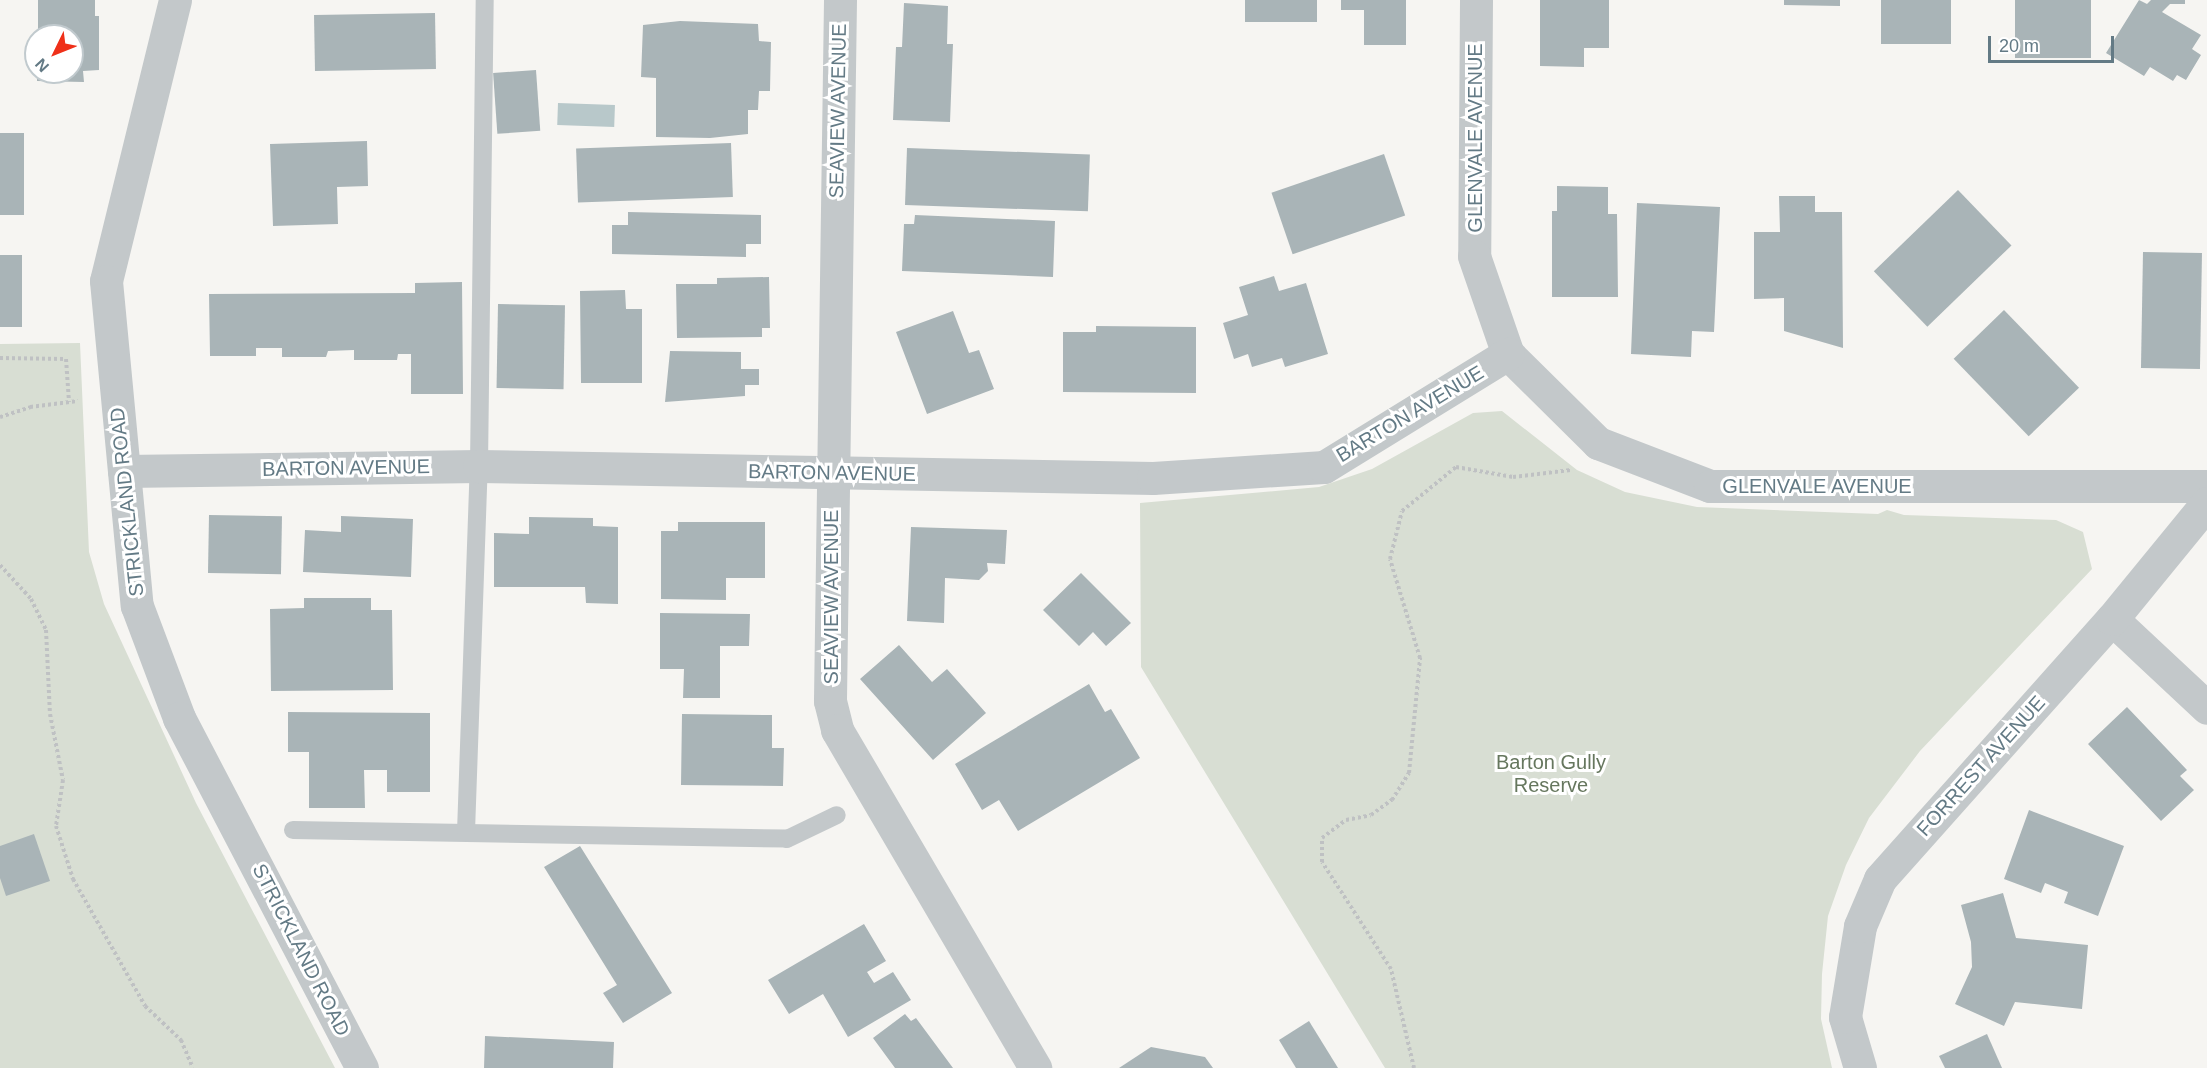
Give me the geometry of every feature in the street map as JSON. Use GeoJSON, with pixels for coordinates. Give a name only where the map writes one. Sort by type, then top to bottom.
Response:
{"type":"FeatureCollection","features":[{"type":"Feature","properties":{"kind":"street","name":"STRICKLAND ROAD"},"geometry":{"type":"LineString","coordinates":[[175,0],[106,281],[137,606],[179,718],[362,1068]]}},
{"type":"Feature","properties":{"kind":"street","name":"SEAVIEW AVENUE"},"geometry":{"type":"LineString","coordinates":[[840,0],[831,472],[830,701],[837,730],[1035,1068]]}},
{"type":"Feature","properties":{"kind":"street","name":"GLENVALE AVENUE"},"geometry":{"type":"LineString","coordinates":[[1476,0],[1474,256],[1508,354],[1598,442],[1710,486],[2207,486]]}},
{"type":"Feature","properties":{"kind":"street","name":"BARTON AVENUE"},"geometry":{"type":"LineString","coordinates":[[124,471],[479,466],[1154,478],[1324,467],[1508,354]]}},
{"type":"Feature","properties":{"kind":"street","name":"FORREST AVENUE"},"geometry":{"type":"LineString","coordinates":[[1860,1068],[1845,1017],[1860,926],[1880,879],[2112,619],[2207,503]]}},
{"type":"Feature","properties":{"kind":"street"},"geometry":{"type":"LineString","coordinates":[[2112,619],[2207,708]]}},
{"type":"Feature","properties":{"kind":"lane"},"geometry":{"type":"LineString","coordinates":[[466,832],[479,466],[485,0]]}},
{"type":"Feature","properties":{"kind":"lane"},"geometry":{"type":"LineString","coordinates":[[293,830],[787,839],[837,814]]}},
{"type":"Feature","properties":{"kind":"path"},"geometry":{"type":"LineString","coordinates":[[0,358],[66,359],[69,402]]}},
{"type":"Feature","properties":{"kind":"path"},"geometry":{"type":"LineString","coordinates":[[0,417],[30,407],[117,396]]}},
{"type":"Feature","properties":{"kind":"path"},"geometry":{"type":"LineString","coordinates":[[1414,1068],[1391,969],[1322,862],[1322,838],[1346,820],[1371,815],[1392,800],[1409,773],[1420,658],[1390,559],[1402,511],[1456,467],[1513,477],[1577,470]]}},
{"type":"Feature","properties":{"kind":"path"},"geometry":{"type":"LineString","coordinates":[[0,566],[31,599],[46,630],[50,714],[63,780],[56,825],[73,879],[145,1006],[181,1040],[193,1068]]}},
{"type":"Feature","properties":{"kind":"green space"},"geometry":{"type":"Polygon","coordinates":[[[80,343],[89,552],[104,604],[196,803],[335,1068],[0,1068],[0,344],[80,343]]]}},
{"type":"Feature","properties":{"kind":"green space","name":"Barton Gully Reserve"},"geometry":{"type":"Polygon","coordinates":[[[1502,411],[1577,470],[1625,492],[1697,507],[1878,514],[1887,510],[1904,515],[2056,520],[2083,532],[2092,569],[1920,751],[1869,818],[1846,865],[1828,916],[1822,974],[1821,1019],[1832,1068],[1385,1068],[1141,667],[1140,503],[1319,487],[1372,469],[1473,413],[1502,411]]]}},
{"type":"Feature","properties":{"kind":"shaded area"},"geometry":{"type":"Polygon","coordinates":[[[558,103],[615,105],[614,127],[557,125],[558,103]]]}},
{"type":"Feature","properties":{"kind":"building"},"geometry":{"type":"Polygon","coordinates":[[[38,0],[95,0],[95,16],[99,16],[99,70],[84,71],[84,24],[38,24],[38,0]]]}},
{"type":"Feature","properties":{"kind":"building"},"geometry":{"type":"Polygon","coordinates":[[[1245,0],[1317,0],[1317,22],[1245,22],[1245,0]]]}},
{"type":"Feature","properties":{"kind":"building"},"geometry":{"type":"Polygon","coordinates":[[[1341,0],[1406,0],[1406,45],[1364,45],[1364,10],[1341,10],[1341,0]]]}},
{"type":"Feature","properties":{"kind":"building"},"geometry":{"type":"Polygon","coordinates":[[[1540,0],[1609,0],[1609,48],[1584,48],[1584,67],[1540,66],[1540,0]]]}},
{"type":"Feature","properties":{"kind":"building"},"geometry":{"type":"Polygon","coordinates":[[[1784,0],[1840,0],[1840,6],[1784,5],[1784,0]]]}},
{"type":"Feature","properties":{"kind":"building"},"geometry":{"type":"Polygon","coordinates":[[[1881,0],[1951,0],[1951,44],[1881,44],[1881,0]]]}},
{"type":"Feature","properties":{"kind":"building"},"geometry":{"type":"Polygon","coordinates":[[[2015,0],[2091,0],[2091,58],[2015,58],[2015,0]]]}},
{"type":"Feature","properties":{"kind":"building"},"geometry":{"type":"Polygon","coordinates":[[[2139,0],[2147,4],[2151,0],[2185,0],[2185,4],[2170,4],[2162,12],[2201,35],[2192,49],[2201,55],[2186,80],[2177,75],[2173,81],[2150,67],[2144,76],[2106,53],[2139,0]]]}},
{"type":"Feature","properties":{"kind":"building"},"geometry":{"type":"Polygon","coordinates":[[[904,3],[948,6],[947,44],[953,44],[950,122],[893,120],[896,47],[902,47],[904,3]]]}},
{"type":"Feature","properties":{"kind":"building"},"geometry":{"type":"Polygon","coordinates":[[[435,13],[436,69],[315,71],[314,15],[435,13]]]}},
{"type":"Feature","properties":{"kind":"building"},"geometry":{"type":"Polygon","coordinates":[[[680,21],[758,24],[759,41],[771,42],[770,91],[759,91],[758,110],[748,110],[748,134],[710,138],[656,137],[656,78],[641,77],[643,25],[680,21]]]}},
{"type":"Feature","properties":{"kind":"building"},"geometry":{"type":"Polygon","coordinates":[[[536,70],[540,131],[497,134],[493,73],[536,70]]]}},
{"type":"Feature","properties":{"kind":"building"},"geometry":{"type":"Polygon","coordinates":[[[0,133],[24,133],[24,215],[0,215],[0,133]]]}},
{"type":"Feature","properties":{"kind":"building"},"geometry":{"type":"Polygon","coordinates":[[[367,141],[368,186],[337,187],[338,224],[273,226],[270,144],[367,141]]]}},
{"type":"Feature","properties":{"kind":"building"},"geometry":{"type":"Polygon","coordinates":[[[731,143],[733,197],[578,202],[576,148],[731,143]]]}},
{"type":"Feature","properties":{"kind":"building"},"geometry":{"type":"Polygon","coordinates":[[[907,148],[1090,154],[1088,211],[905,205],[907,148]]]}},
{"type":"Feature","properties":{"kind":"building"},"geometry":{"type":"Polygon","coordinates":[[[1384,154],[1405,215],[1293,254],[1271,193],[1384,154]]]}},
{"type":"Feature","properties":{"kind":"building"},"geometry":{"type":"Polygon","coordinates":[[[1557,186],[1608,187],[1608,214],[1617,214],[1618,297],[1552,297],[1552,211],[1557,211],[1557,186]]]}},
{"type":"Feature","properties":{"kind":"building"},"geometry":{"type":"Polygon","coordinates":[[[1958,190],[2011,245],[1927,327],[1874,271],[1958,190]]]}},
{"type":"Feature","properties":{"kind":"building"},"geometry":{"type":"Polygon","coordinates":[[[1779,196],[1815,196],[1815,212],[1842,212],[1843,348],[1784,331],[1784,298],[1754,299],[1754,232],[1780,232],[1779,196]]]}},
{"type":"Feature","properties":{"kind":"building"},"geometry":{"type":"Polygon","coordinates":[[[1637,203],[1720,207],[1714,332],[1692,331],[1691,357],[1631,354],[1637,203]]]}},
{"type":"Feature","properties":{"kind":"building"},"geometry":{"type":"Polygon","coordinates":[[[628,212],[761,215],[761,244],[746,244],[746,257],[612,254],[612,225],[628,225],[628,212]]]}},
{"type":"Feature","properties":{"kind":"building"},"geometry":{"type":"Polygon","coordinates":[[[915,215],[1055,221],[1053,277],[902,271],[904,224],[914,224],[915,215]]]}},
{"type":"Feature","properties":{"kind":"building"},"geometry":{"type":"Polygon","coordinates":[[[2143,252],[2202,253],[2200,369],[2141,368],[2143,252]]]}},
{"type":"Feature","properties":{"kind":"building"},"geometry":{"type":"Polygon","coordinates":[[[0,255],[22,255],[22,327],[0,327],[0,255]]]}},
{"type":"Feature","properties":{"kind":"building"},"geometry":{"type":"Polygon","coordinates":[[[1274,276],[1279,291],[1306,283],[1328,354],[1285,367],[1282,358],[1252,367],[1248,354],[1234,359],[1223,323],[1248,315],[1239,287],[1274,276]]]}},
{"type":"Feature","properties":{"kind":"building"},"geometry":{"type":"Polygon","coordinates":[[[769,277],[770,328],[762,328],[762,337],[677,338],[676,284],[717,284],[717,278],[769,277]]]}},
{"type":"Feature","properties":{"kind":"building"},"geometry":{"type":"Polygon","coordinates":[[[462,282],[463,394],[411,394],[411,354],[398,354],[397,360],[354,360],[354,350],[328,351],[326,357],[282,357],[282,348],[256,348],[256,356],[210,356],[209,294],[415,293],[415,283],[462,282]]]}},
{"type":"Feature","properties":{"kind":"building"},"geometry":{"type":"Polygon","coordinates":[[[625,290],[626,309],[642,309],[642,383],[581,383],[580,291],[625,290]]]}},
{"type":"Feature","properties":{"kind":"building"},"geometry":{"type":"Polygon","coordinates":[[[498,304],[565,305],[564,389],[497,388],[498,304]]]}},
{"type":"Feature","properties":{"kind":"building"},"geometry":{"type":"Polygon","coordinates":[[[2004,310],[2079,388],[2029,436],[1954,359],[2004,310]]]}},
{"type":"Feature","properties":{"kind":"building"},"geometry":{"type":"Polygon","coordinates":[[[953,311],[969,353],[979,350],[994,389],[927,414],[896,332],[953,311]]]}},
{"type":"Feature","properties":{"kind":"building"},"geometry":{"type":"Polygon","coordinates":[[[1096,326],[1196,327],[1196,393],[1063,392],[1063,332],[1096,332],[1096,326]]]}},
{"type":"Feature","properties":{"kind":"building"},"geometry":{"type":"Polygon","coordinates":[[[670,351],[741,352],[741,369],[759,369],[759,385],[745,385],[745,396],[665,402],[670,351]]]}},
{"type":"Feature","properties":{"kind":"building"},"geometry":{"type":"Polygon","coordinates":[[[209,515],[282,516],[281,574],[208,573],[209,515]]]}},
{"type":"Feature","properties":{"kind":"building"},"geometry":{"type":"Polygon","coordinates":[[[341,516],[413,519],[411,577],[303,572],[305,530],[341,532],[341,516]]]}},
{"type":"Feature","properties":{"kind":"building"},"geometry":{"type":"Polygon","coordinates":[[[529,517],[593,518],[593,526],[618,527],[618,604],[586,603],[585,587],[494,587],[494,533],[529,534],[529,517]]]}},
{"type":"Feature","properties":{"kind":"building"},"geometry":{"type":"Polygon","coordinates":[[[678,522],[765,522],[765,578],[726,578],[726,600],[661,599],[661,531],[678,531],[678,522]]]}},
{"type":"Feature","properties":{"kind":"building"},"geometry":{"type":"Polygon","coordinates":[[[911,527],[1007,530],[1005,564],[987,563],[988,571],[979,580],[945,578],[944,623],[907,621],[911,527]]]}},
{"type":"Feature","properties":{"kind":"building"},"geometry":{"type":"Polygon","coordinates":[[[1081,573],[1131,623],[1106,646],[1093,632],[1079,646],[1043,610],[1081,573]]]}},
{"type":"Feature","properties":{"kind":"building"},"geometry":{"type":"Polygon","coordinates":[[[304,598],[371,598],[371,610],[392,610],[393,690],[271,691],[270,609],[304,608],[304,598]]]}},
{"type":"Feature","properties":{"kind":"building"},"geometry":{"type":"Polygon","coordinates":[[[660,613],[750,614],[749,646],[720,646],[720,698],[683,698],[684,669],[660,669],[660,613]]]}},
{"type":"Feature","properties":{"kind":"building"},"geometry":{"type":"Polygon","coordinates":[[[899,645],[932,682],[947,669],[986,713],[933,760],[860,679],[899,645]]]}},
{"type":"Feature","properties":{"kind":"building"},"geometry":{"type":"Polygon","coordinates":[[[1089,684],[1105,712],[1111,709],[1140,758],[1018,831],[999,800],[982,810],[955,764],[1089,684]]]}},
{"type":"Feature","properties":{"kind":"building"},"geometry":{"type":"Polygon","coordinates":[[[2127,707],[2187,770],[2180,776],[2194,790],[2161,821],[2088,744],[2127,707]]]}},
{"type":"Feature","properties":{"kind":"building"},"geometry":{"type":"Polygon","coordinates":[[[288,712],[430,713],[430,792],[387,792],[387,770],[364,770],[365,808],[309,808],[309,752],[288,752],[288,712]]]}},
{"type":"Feature","properties":{"kind":"building"},"geometry":{"type":"Polygon","coordinates":[[[682,714],[772,715],[772,748],[784,748],[783,786],[681,785],[682,714]]]}},
{"type":"Feature","properties":{"kind":"building"},"geometry":{"type":"Polygon","coordinates":[[[2029,810],[2124,846],[2098,916],[2064,903],[2068,892],[2045,883],[2041,893],[2004,879],[2029,810]]]}},
{"type":"Feature","properties":{"kind":"building"},"geometry":{"type":"Polygon","coordinates":[[[34,834],[50,881],[6,896],[0,878],[0,846],[34,834]]]}},
{"type":"Feature","properties":{"kind":"building"},"geometry":{"type":"Polygon","coordinates":[[[580,846],[672,993],[623,1023],[603,993],[617,985],[544,867],[580,846]]]}},
{"type":"Feature","properties":{"kind":"building"},"geometry":{"type":"Polygon","coordinates":[[[2003,893],[2016,938],[2088,945],[2082,1009],[2015,1002],[2004,1026],[1955,1004],[1972,967],[1971,942],[1961,905],[2003,893]]]}},
{"type":"Feature","properties":{"kind":"building"},"geometry":{"type":"Polygon","coordinates":[[[864,924],[886,961],[867,972],[874,983],[893,972],[911,1000],[848,1037],[823,994],[789,1014],[768,980],[864,924]]]}},
{"type":"Feature","properties":{"kind":"building"},"geometry":{"type":"Polygon","coordinates":[[[905,1014],[911,1021],[916,1018],[953,1068],[895,1068],[873,1038],[905,1014]]]}},
{"type":"Feature","properties":{"kind":"building"},"geometry":{"type":"Polygon","coordinates":[[[1309,1021],[1338,1068],[1296,1068],[1279,1040],[1309,1021]]]}},
{"type":"Feature","properties":{"kind":"building"},"geometry":{"type":"Polygon","coordinates":[[[1987,1034],[2002,1068],[1945,1068],[1939,1056],[1987,1034]]]}},
{"type":"Feature","properties":{"kind":"building"},"geometry":{"type":"Polygon","coordinates":[[[485,1036],[614,1042],[613,1068],[484,1068],[485,1036]]]}},
{"type":"Feature","properties":{"kind":"building"},"geometry":{"type":"Polygon","coordinates":[[[1151,1047],[1205,1057],[1213,1068],[1119,1068],[1151,1047]]]}}]}
